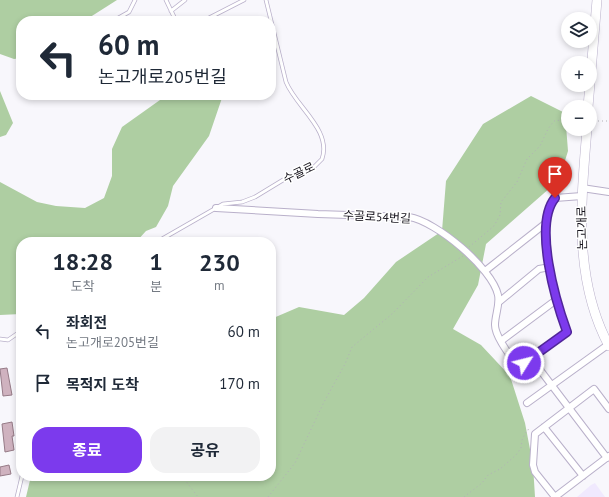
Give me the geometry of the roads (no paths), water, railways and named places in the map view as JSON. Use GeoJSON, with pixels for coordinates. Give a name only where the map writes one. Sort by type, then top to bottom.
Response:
{"type":"FeatureCollection","features":[{"type":"Feature","properties":{"kind":"main road"},"geometry":{"type":"LineString","coordinates":[[589,100],[597,0]]}},
{"type":"Feature","properties":{"kind":"main road","name":"논고개로"},"geometry":{"type":"LineString","coordinates":[[586,136],[582,192],[582,249],[586,278],[592,302],[609,345]]}},
{"type":"Feature","properties":{"kind":"street"},"geometry":{"type":"LineString","coordinates":[[609,192],[582,192],[555,198],[550,204],[546,215],[550,267],[556,300],[567,332],[531,358],[569,408],[608,457],[555,497],[535,472],[533,465],[535,434],[544,427],[569,408],[594,389],[609,409]]}},
{"type":"Feature","properties":{"kind":"street","name":"수골로54번길"},"geometry":{"type":"LineString","coordinates":[[216,208],[417,218],[466,250],[485,271],[498,294],[499,302],[495,328],[501,341],[518,367],[531,358]]}},
{"type":"Feature","properties":{"kind":"street"},"geometry":{"type":"LineString","coordinates":[[485,271],[546,223]]}},
{"type":"Feature","properties":{"kind":"street"},"geometry":{"type":"LineString","coordinates":[[499,302],[539,269],[550,267]]}},
{"type":"Feature","properties":{"kind":"street"},"geometry":{"type":"LineString","coordinates":[[501,341],[556,300]]}},
{"type":"Feature","properties":{"kind":"street"},"geometry":{"type":"LineString","coordinates":[[527,403],[609,345]]}},
{"type":"Feature","properties":{"kind":"street"},"geometry":{"type":"LineString","coordinates":[[544,427],[583,476]]}},
{"type":"Feature","properties":{"kind":"lane"},"geometry":{"type":"LineString","coordinates":[[122,16],[129,12],[136,0]]}},
{"type":"Feature","properties":{"kind":"lane"},"geometry":{"type":"LineString","coordinates":[[166,0],[174,16]]}},
{"type":"Feature","properties":{"kind":"lane"},"geometry":{"type":"LineString","coordinates":[[171,11],[185,0]]}},
{"type":"Feature","properties":{"kind":"lane"},"geometry":{"type":"LineString","coordinates":[[213,16],[244,0]]}},
{"type":"Feature","properties":{"kind":"lane","name":"수골로"},"geometry":{"type":"LineString","coordinates":[[266,0],[270,16]]}},
{"type":"Feature","properties":{"kind":"lane","name":"수골로"},"geometry":{"type":"LineString","coordinates":[[165,237],[223,204],[242,202],[255,197],[283,180],[313,168],[322,159],[324,153],[320,136],[305,110],[288,88],[276,40]]}},
{"type":"Feature","properties":{"kind":"lane"},"geometry":{"type":"LineString","coordinates":[[0,339],[8,340],[16,334]]}},
{"type":"Feature","properties":{"kind":"lane"},"geometry":{"type":"LineString","coordinates":[[17,497],[21,481]]}}]}
